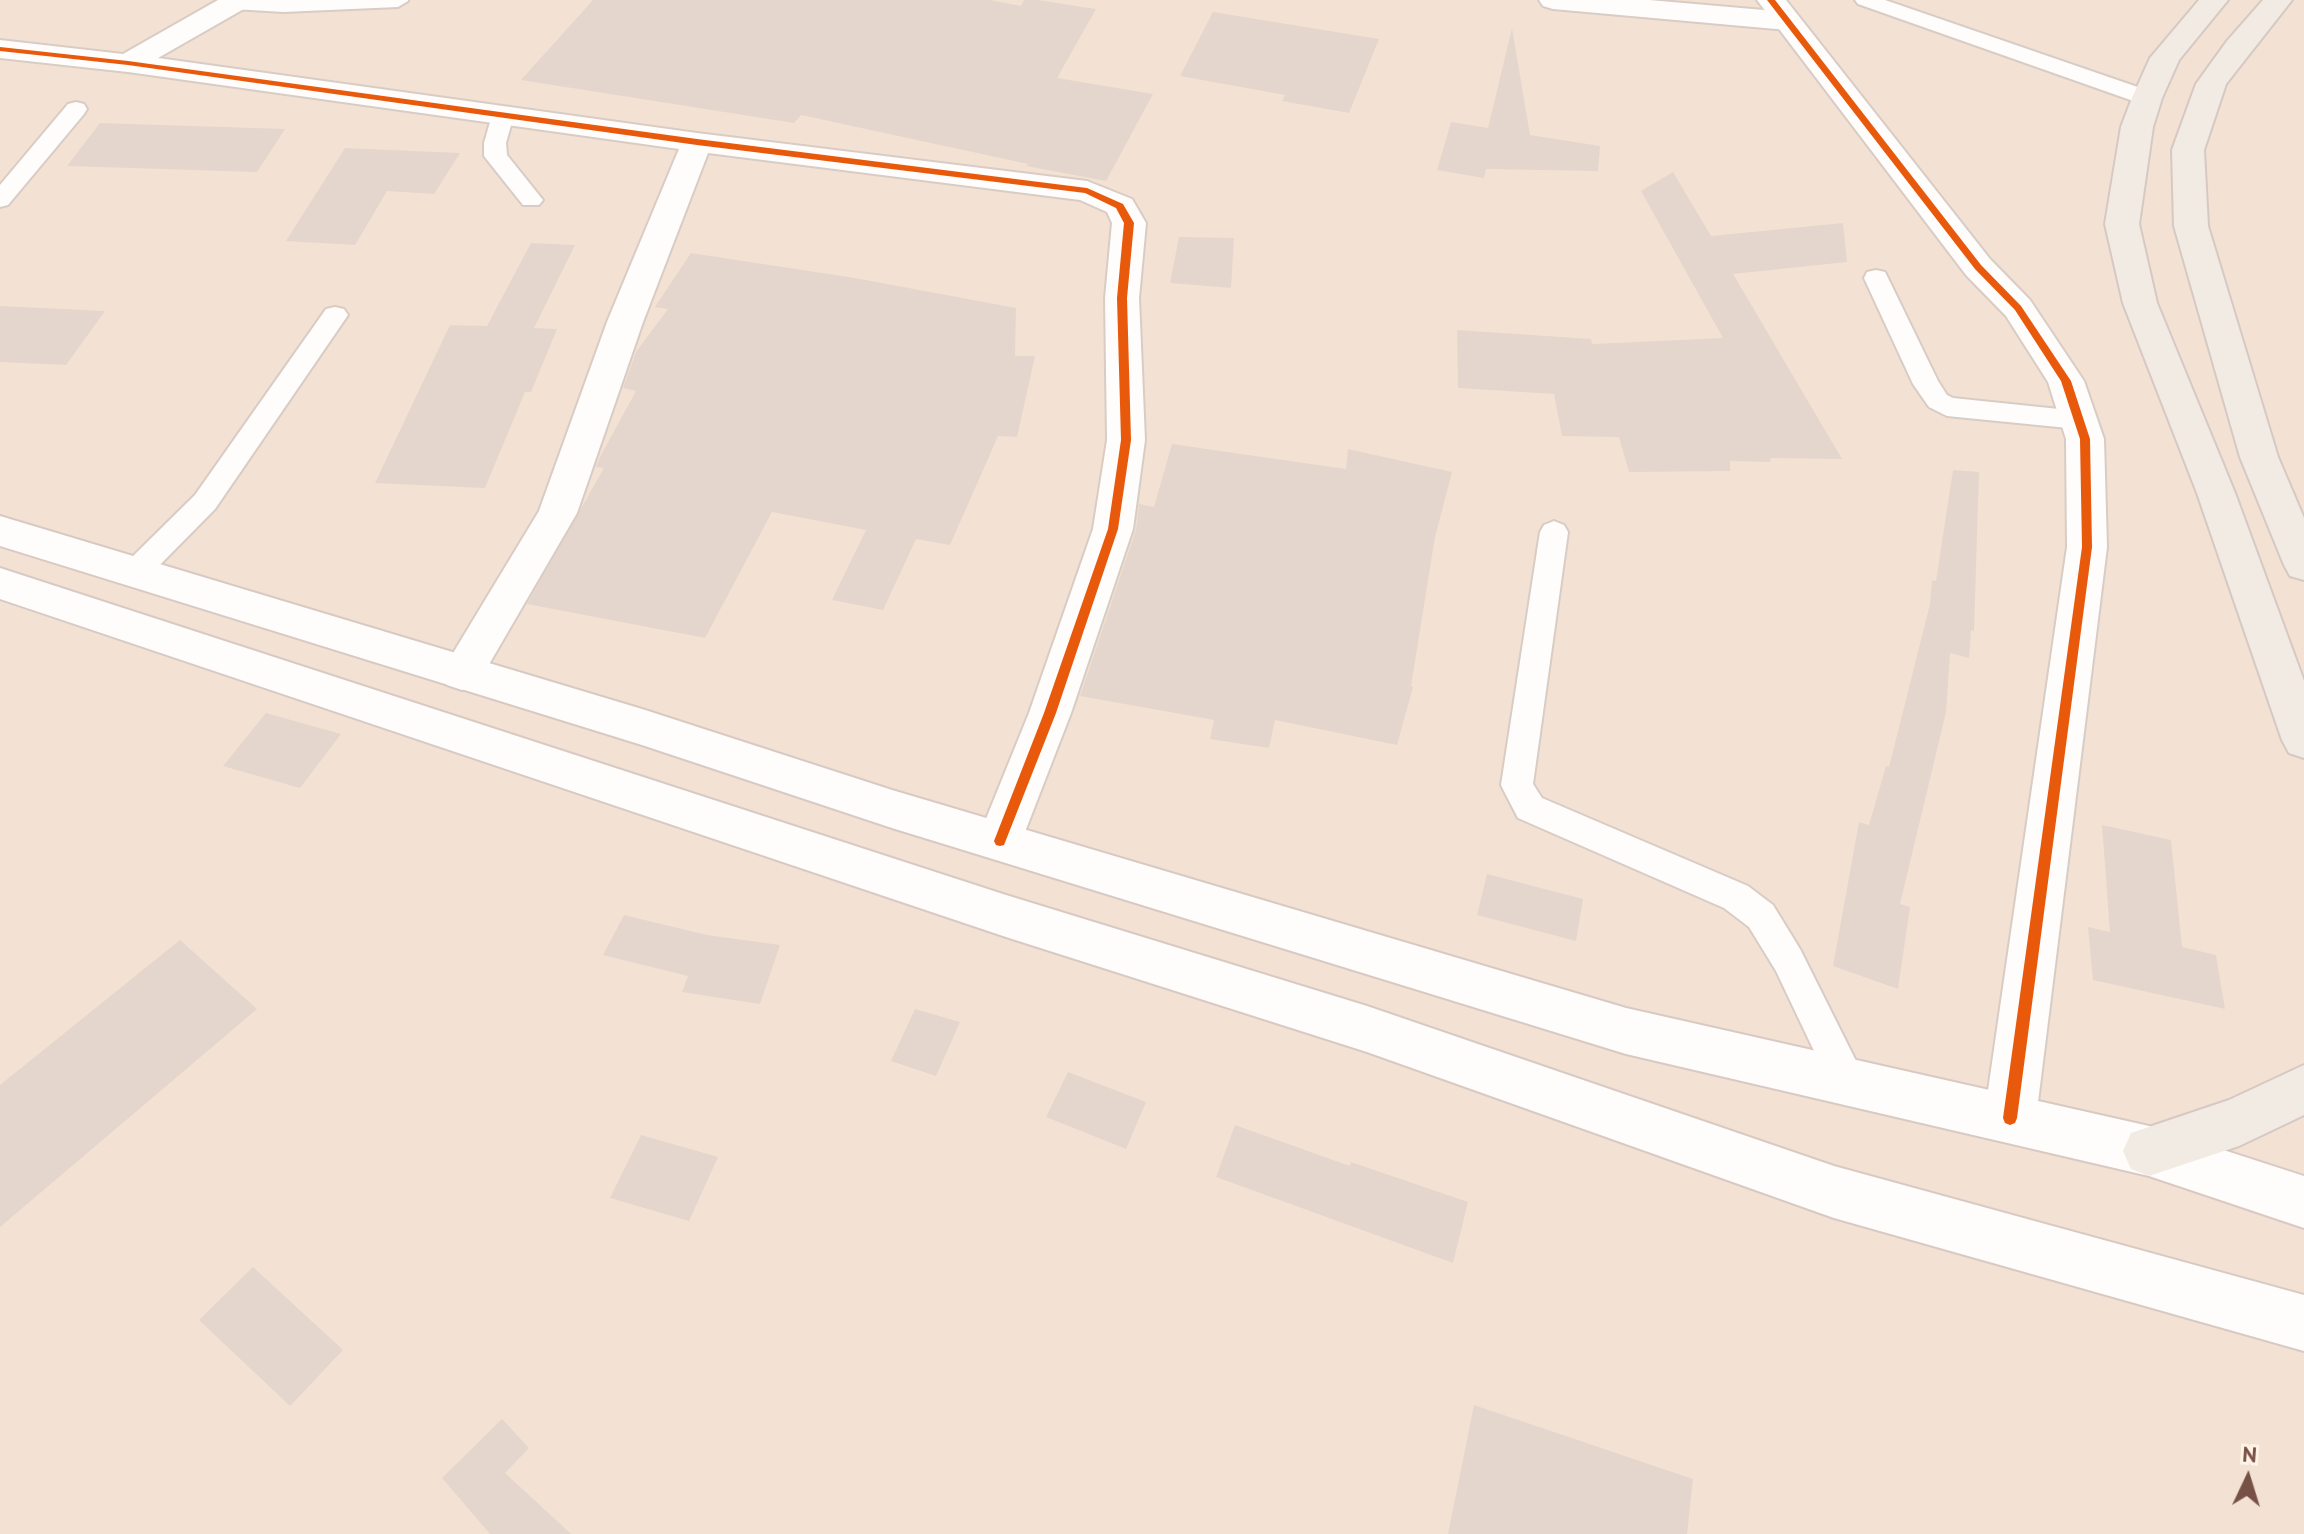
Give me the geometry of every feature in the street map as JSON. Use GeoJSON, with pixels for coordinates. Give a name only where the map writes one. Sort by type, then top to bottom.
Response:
{"type":"FeatureCollection","features":[{"type":"Feature","properties":{"kind":"main road"},"geometry":{"type":"LineString","coordinates":[[2214,0],[2165,58],[2147,98],[2137,127],[2122,224],[2140,303],[2216,493],[2304,740]]}},
{"type":"Feature","properties":{"kind":"main road"},"geometry":{"type":"LineString","coordinates":[[2278,0],[2237,47],[2211,84],[2188,150],[2191,226],[2259,457],[2304,565]]}},
{"type":"Feature","properties":{"kind":"main road"},"geometry":{"type":"LineString","coordinates":[[2149,1151],[2239,1121],[2304,1089]]}},
{"type":"Feature","properties":{"kind":"street"},"geometry":{"type":"LineString","coordinates":[[1553,0],[1779,10],[1978,267],[2018,308],[2066,381],[2085,439],[2087,547],[2010,1118]]}},
{"type":"Feature","properties":{"kind":"street"},"geometry":{"type":"LineString","coordinates":[[128,63],[236,1]]}},
{"type":"Feature","properties":{"kind":"street"},"geometry":{"type":"LineString","coordinates":[[0,49],[128,63],[697,142],[1087,191],[1120,206],[1129,223],[1122,298],[1126,440],[1113,529],[1050,713],[1000,841]]}},
{"type":"Feature","properties":{"kind":"street"},"geometry":{"type":"LineString","coordinates":[[462,673],[558,513],[625,322],[697,142]]}},
{"type":"Feature","properties":{"kind":"street"},"geometry":{"type":"LineString","coordinates":[[0,531],[1626,1031],[2149,1151],[2304,1202]]}},
{"type":"Feature","properties":{"kind":"street"},"geometry":{"type":"LineString","coordinates":[[0,583],[1006,916],[1367,1029],[1834,1192],[2304,1323]]}},
{"type":"Feature","properties":{"kind":"lane"},"geometry":{"type":"LineString","coordinates":[[1865,0],[1893,5],[2147,98]]}},
{"type":"Feature","properties":{"kind":"lane"},"geometry":{"type":"LineString","coordinates":[[236,1],[283,6],[398,1]]}},
{"type":"Feature","properties":{"kind":"lane"},"geometry":{"type":"LineString","coordinates":[[0,200],[76,109]]}},
{"type":"Feature","properties":{"kind":"lane"},"geometry":{"type":"LineString","coordinates":[[503,115],[495,143],[496,156],[531,200]]}},
{"type":"Feature","properties":{"kind":"lane"},"geometry":{"type":"LineString","coordinates":[[1876,278],[1926,384],[1938,401],[1947,407],[2078,420]]}},
{"type":"Feature","properties":{"kind":"lane"},"geometry":{"type":"LineString","coordinates":[[136,571],[205,502],[335,315]]}},
{"type":"Feature","properties":{"kind":"lane"},"geometry":{"type":"LineString","coordinates":[[1554,532],[1517,785],[1530,808],[1736,897],[1761,916],[1788,960],[1847,1081]]}},
{"type":"Feature","properties":{"kind":"shaded area"},"geometry":{"type":"Polygon","coordinates":[[[0,0],[2304,0],[2304,1534],[0,1534],[0,0]]]}},
{"type":"Feature","properties":{"kind":"building"},"geometry":{"type":"Polygon","coordinates":[[[593,0],[990,0],[1021,6],[1024,0],[1038,0],[1096,9],[1057,78],[1153,94],[1106,181],[801,115],[794,123],[521,80],[593,0]]]}},
{"type":"Feature","properties":{"kind":"building"},"geometry":{"type":"Polygon","coordinates":[[[1213,12],[1379,39],[1349,113],[1282,101],[1285,95],[1180,76],[1213,12]]]}},
{"type":"Feature","properties":{"kind":"building"},"geometry":{"type":"Polygon","coordinates":[[[1512,28],[1530,135],[1600,146],[1598,171],[1486,169],[1484,178],[1437,170],[1451,122],[1488,128],[1512,28]]]}},
{"type":"Feature","properties":{"kind":"building"},"geometry":{"type":"Polygon","coordinates":[[[100,123],[285,129],[257,172],[67,166],[100,123]]]}},
{"type":"Feature","properties":{"kind":"building"},"geometry":{"type":"Polygon","coordinates":[[[345,148],[460,153],[434,194],[387,191],[355,245],[286,241],[345,148]]]}},
{"type":"Feature","properties":{"kind":"building"},"geometry":{"type":"Polygon","coordinates":[[[1673,172],[1711,236],[1843,223],[1847,262],[1733,274],[1842,459],[1770,458],[1771,462],[1730,461],[1730,471],[1629,472],[1619,437],[1562,436],[1554,394],[1458,388],[1457,330],[1591,339],[1592,344],[1723,338],[1641,191],[1673,172]]]}},
{"type":"Feature","properties":{"kind":"building"},"geometry":{"type":"Polygon","coordinates":[[[1179,237],[1234,238],[1231,288],[1170,283],[1179,237]]]}},
{"type":"Feature","properties":{"kind":"building"},"geometry":{"type":"Polygon","coordinates":[[[531,243],[575,245],[534,328],[557,329],[531,392],[525,392],[485,488],[375,483],[450,325],[487,326],[531,243]]]}},
{"type":"Feature","properties":{"kind":"building"},"geometry":{"type":"Polygon","coordinates":[[[691,253],[855,278],[1016,308],[1015,356],[1035,356],[1017,437],[998,436],[950,545],[916,539],[883,610],[832,600],[866,530],[772,512],[705,638],[527,604],[604,468],[596,467],[636,391],[623,388],[636,352],[668,309],[655,307],[691,253]]]}},
{"type":"Feature","properties":{"kind":"building"},"geometry":{"type":"Polygon","coordinates":[[[0,306],[105,311],[66,365],[0,362],[0,306]]]}},
{"type":"Feature","properties":{"kind":"building"},"geometry":{"type":"Polygon","coordinates":[[[1172,444],[1346,469],[1348,449],[1452,472],[1435,537],[1413,687],[1397,745],[1275,720],[1269,748],[1210,739],[1214,720],[1080,696],[1136,530],[1139,504],[1154,507],[1172,444]]]}},
{"type":"Feature","properties":{"kind":"building"},"geometry":{"type":"Polygon","coordinates":[[[1953,470],[1979,472],[1974,631],[1971,630],[1969,658],[1950,653],[1946,712],[1900,904],[1910,907],[1898,989],[1833,966],[1859,822],[1869,825],[1886,766],[1889,767],[1930,604],[1932,580],[1936,581],[1953,470]]]}},
{"type":"Feature","properties":{"kind":"building"},"geometry":{"type":"Polygon","coordinates":[[[266,713],[341,734],[300,788],[223,766],[266,713]]]}},
{"type":"Feature","properties":{"kind":"building"},"geometry":{"type":"Polygon","coordinates":[[[2102,825],[2171,840],[2182,947],[2216,955],[2225,1009],[2093,980],[2088,927],[2110,932],[2102,825]]]}},
{"type":"Feature","properties":{"kind":"building"},"geometry":{"type":"Polygon","coordinates":[[[1487,874],[1583,899],[1576,941],[1477,915],[1487,874]]]}},
{"type":"Feature","properties":{"kind":"building"},"geometry":{"type":"Polygon","coordinates":[[[624,915],[707,935],[780,945],[760,1004],[682,992],[688,976],[603,955],[624,915]]]}},
{"type":"Feature","properties":{"kind":"building"},"geometry":{"type":"Polygon","coordinates":[[[180,940],[257,1009],[0,1227],[0,1085],[180,940]]]}},
{"type":"Feature","properties":{"kind":"building"},"geometry":{"type":"Polygon","coordinates":[[[915,1009],[960,1022],[936,1076],[891,1061],[915,1009]]]}},
{"type":"Feature","properties":{"kind":"building"},"geometry":{"type":"Polygon","coordinates":[[[1068,1072],[1146,1102],[1126,1149],[1046,1117],[1068,1072]]]}},
{"type":"Feature","properties":{"kind":"building"},"geometry":{"type":"Polygon","coordinates":[[[1235,1125],[1350,1166],[1351,1162],[1468,1202],[1453,1263],[1216,1177],[1235,1125]]]}},
{"type":"Feature","properties":{"kind":"building"},"geometry":{"type":"Polygon","coordinates":[[[641,1135],[718,1157],[689,1221],[610,1198],[641,1135]]]}},
{"type":"Feature","properties":{"kind":"building"},"geometry":{"type":"Polygon","coordinates":[[[253,1267],[343,1350],[290,1406],[199,1320],[253,1267]]]}},
{"type":"Feature","properties":{"kind":"building"},"geometry":{"type":"Polygon","coordinates":[[[1474,1405],[1693,1479],[1687,1534],[1448,1534],[1474,1405]]]}},
{"type":"Feature","properties":{"kind":"building"},"geometry":{"type":"Polygon","coordinates":[[[502,1419],[529,1448],[505,1473],[571,1534],[490,1534],[442,1478],[502,1419]]]}},
{"type":"Feature","properties":{"kind":"cycle path"},"geometry":{"type":"LineString","coordinates":[[1771,0],[1978,267],[2018,308],[2066,381],[2085,439],[2087,547],[2010,1118]]}},
{"type":"Feature","properties":{"kind":"cycle path"},"geometry":{"type":"LineString","coordinates":[[0,49],[128,63],[697,142],[1087,191],[1120,206],[1129,223],[1122,298],[1126,440],[1113,529],[1050,713],[1000,841]]}}]}
